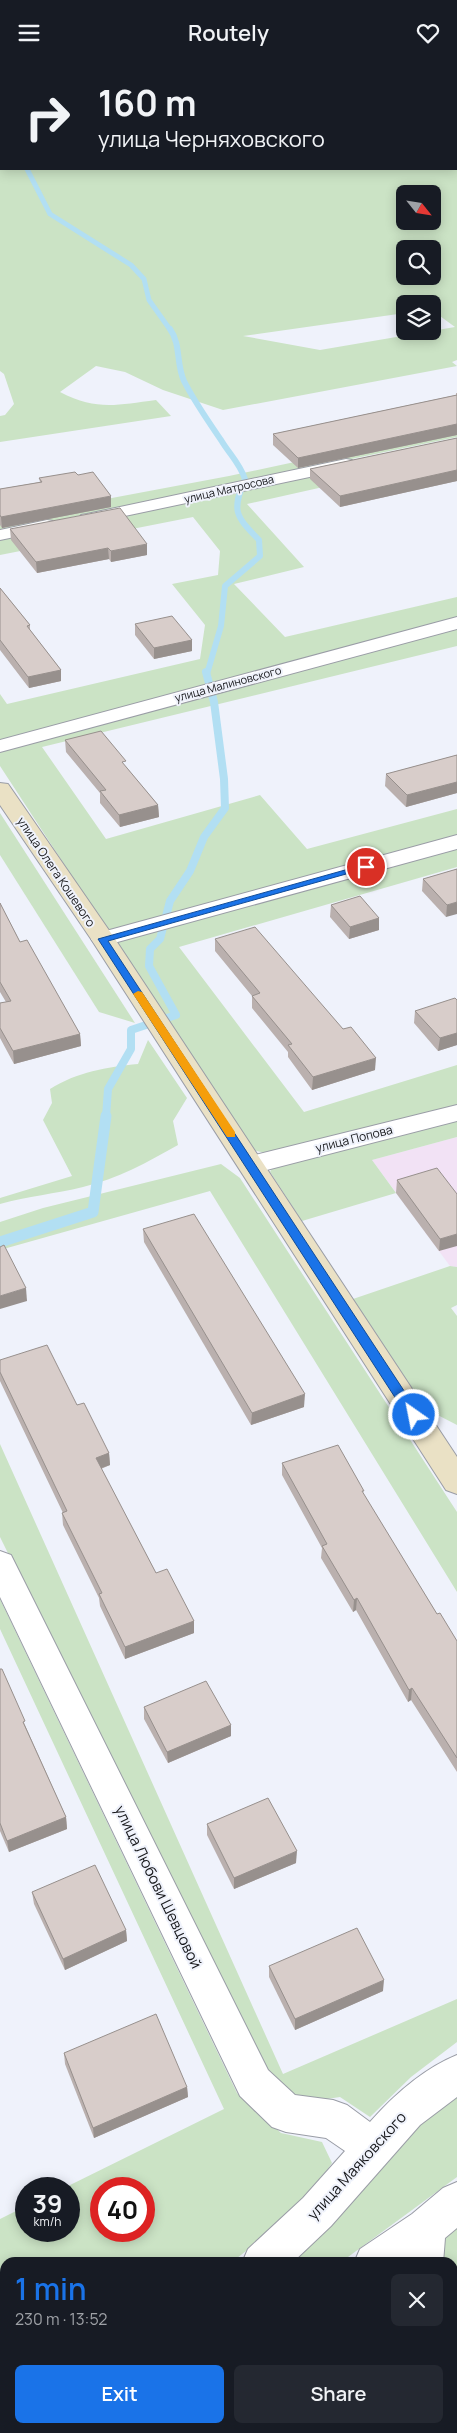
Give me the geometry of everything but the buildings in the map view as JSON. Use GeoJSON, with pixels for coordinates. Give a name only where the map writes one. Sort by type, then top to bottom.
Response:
{"type":"FeatureCollection","features":[{"type":"Feature","properties":{"kind":"street","name":"улица Матросова"},"geometry":{"type":"LineString","coordinates":[[0,535],[163,505],[363,460]]}},
{"type":"Feature","properties":{"kind":"street","name":"улица Малиновского"},"geometry":{"type":"LineString","coordinates":[[0,746],[457,623]]}},
{"type":"Feature","properties":{"kind":"street","name":"улица Олега Кошевого"},"geometry":{"type":"LineString","coordinates":[[0,789],[103,939],[457,1482]]}},
{"type":"Feature","properties":{"kind":"street"},"geometry":{"type":"LineString","coordinates":[[103,939],[457,842]]}},
{"type":"Feature","properties":{"kind":"street","name":"улица Попова"},"geometry":{"type":"LineString","coordinates":[[251,1165],[457,1113]]}},
{"type":"Feature","properties":{"kind":"street","name":"улица Любови Шевцовой"},"geometry":{"type":"LineString","coordinates":[[0,1564],[254,2083],[286,2113],[333,2119],[374,2148]]}},
{"type":"Feature","properties":{"kind":"street","name":"улица Маяковского"},"geometry":{"type":"LineString","coordinates":[[268,2257],[317,2212],[406,2111],[457,2074]]}},
{"type":"Feature","properties":{"kind":"street"},"geometry":{"type":"LineString","coordinates":[[391,2257],[425,2245],[457,2202]]}},
{"type":"Feature","properties":{"kind":"shaded area"},"geometry":{"type":"Polygon","coordinates":[[[457,1137],[457,1267],[450,1266],[372,1160],[457,1137]]]}},
{"type":"Feature","properties":{"kind":"green space"},"geometry":{"type":"Polygon","coordinates":[[[0,170],[457,170],[457,360],[452,362],[457,366],[223,410],[163,390],[125,372],[96,366],[60,392],[85,402],[107,405],[156,400],[171,416],[0,442],[0,416],[5,415],[14,404],[4,374],[0,371],[0,170]],[[396,295],[396,314],[243,336],[320,350],[396,337],[396,340],[441,340],[441,329],[455,327],[441,317],[441,295],[396,295]]]}},
{"type":"Feature","properties":{"kind":"green space"},"geometry":{"type":"Polygon","coordinates":[[[457,427],[457,437],[0,532],[0,519],[229,476],[457,427]]]}},
{"type":"Feature","properties":{"kind":"green space"},"geometry":{"type":"Polygon","coordinates":[[[457,457],[247,504],[304,567],[234,584],[285,637],[457,597],[457,620],[0,741],[0,694],[7,704],[200,659],[205,625],[172,584],[218,575],[220,551],[193,517],[0,555],[0,538],[219,496],[280,480],[457,457]]]}},
{"type":"Feature","properties":{"kind":"green space"},"geometry":{"type":"Polygon","coordinates":[[[457,626],[457,646],[42,747],[106,839],[260,795],[307,849],[457,809],[457,839],[125,929],[107,930],[0,766],[0,753],[3,751],[457,626]]]}},
{"type":"Feature","properties":{"kind":"green space"},"geometry":{"type":"Polygon","coordinates":[[[0,813],[135,1023],[99,1012],[0,855],[0,813]]]}},
{"type":"Feature","properties":{"kind":"green space"},"geometry":{"type":"Polygon","coordinates":[[[457,848],[457,867],[179,947],[304,1112],[457,1065],[457,1105],[265,1153],[253,1150],[115,944],[130,936],[457,848]]]}},
{"type":"Feature","properties":{"kind":"green space"},"geometry":{"type":"Polygon","coordinates":[[[148,1040],[187,1098],[173,1121],[178,1145],[132,1169],[96,1184],[0,1204],[0,1198],[72,1176],[43,1120],[52,1103],[50,1089],[71,1078],[92,1071],[138,1064],[148,1040]]]}},
{"type":"Feature","properties":{"kind":"green space"},"geometry":{"type":"Polygon","coordinates":[[[457,1119],[457,1137],[372,1160],[396,1193],[302,1221],[270,1172],[272,1168],[457,1119]]]}},
{"type":"Feature","properties":{"kind":"green space"},"geometry":{"type":"Polygon","coordinates":[[[221,1164],[240,1178],[457,1512],[457,1592],[210,1191],[0,1250],[0,1222],[43,1208],[221,1164]]]}},
{"type":"Feature","properties":{"kind":"green space"},"geometry":{"type":"Polygon","coordinates":[[[450,1266],[457,1267],[457,1305],[451,1308],[457,1316],[457,1425],[426,1409],[353,1299],[450,1266]]]}},
{"type":"Feature","properties":{"kind":"green space"},"geometry":{"type":"Polygon","coordinates":[[[0,1444],[283,2074],[457,1999],[457,2042],[411,2077],[370,2117],[340,2097],[294,2104],[268,2080],[0,1537],[0,1444]]]}},
{"type":"Feature","properties":{"kind":"green space"},"geometry":{"type":"Polygon","coordinates":[[[0,1599],[237,2093],[281,2133],[322,2142],[332,2163],[302,2207],[238,2257],[0,2257],[0,2219],[15,2212],[15,2242],[80,2242],[80,2180],[224,2109],[0,1629],[0,1599]]]}},
{"type":"Feature","properties":{"kind":"green space"},"geometry":{"type":"Polygon","coordinates":[[[457,2096],[457,2177],[348,2257],[291,2257],[421,2124],[457,2096]]]}},
{"type":"Feature","properties":{"kind":"green space"},"geometry":{"type":"Polygon","coordinates":[[[457,2219],[457,2257],[435,2257],[437,2238],[457,2219]]]}},
{"type":"Feature","properties":{"kind":"waterway"},"geometry":{"type":"LineString","coordinates":[[28,170],[50,214],[131,265],[144,279],[149,300],[171,331]]}},
{"type":"Feature","properties":{"kind":"waterway"},"geometry":{"type":"LineString","coordinates":[[171,331],[176,341],[184,381],[201,411],[243,473],[245,479],[238,499],[238,513],[245,525],[259,540],[260,556],[225,586],[221,626],[207,674]]}},
{"type":"Feature","properties":{"kind":"waterway"},"geometry":{"type":"LineString","coordinates":[[106,1117],[108,1089],[131,1049],[131,1030],[176,1015],[149,966],[150,949],[160,939],[170,901],[190,871],[204,837],[225,808],[224,779],[214,702],[206,672]]}},
{"type":"Feature","properties":{"kind":"waterway"},"geometry":{"type":"LineString","coordinates":[[0,1242],[93,1212],[106,1116]]}},
{"type":"Feature","properties":{"kind":"slow traffic"},"geometry":{"type":"LineString","coordinates":[[138,994],[231,1134]]}},
{"type":"Feature","properties":{"kind":"route"},"geometry":{"type":"LineString","coordinates":[[366,867],[103,939],[414,1415]]}}]}
